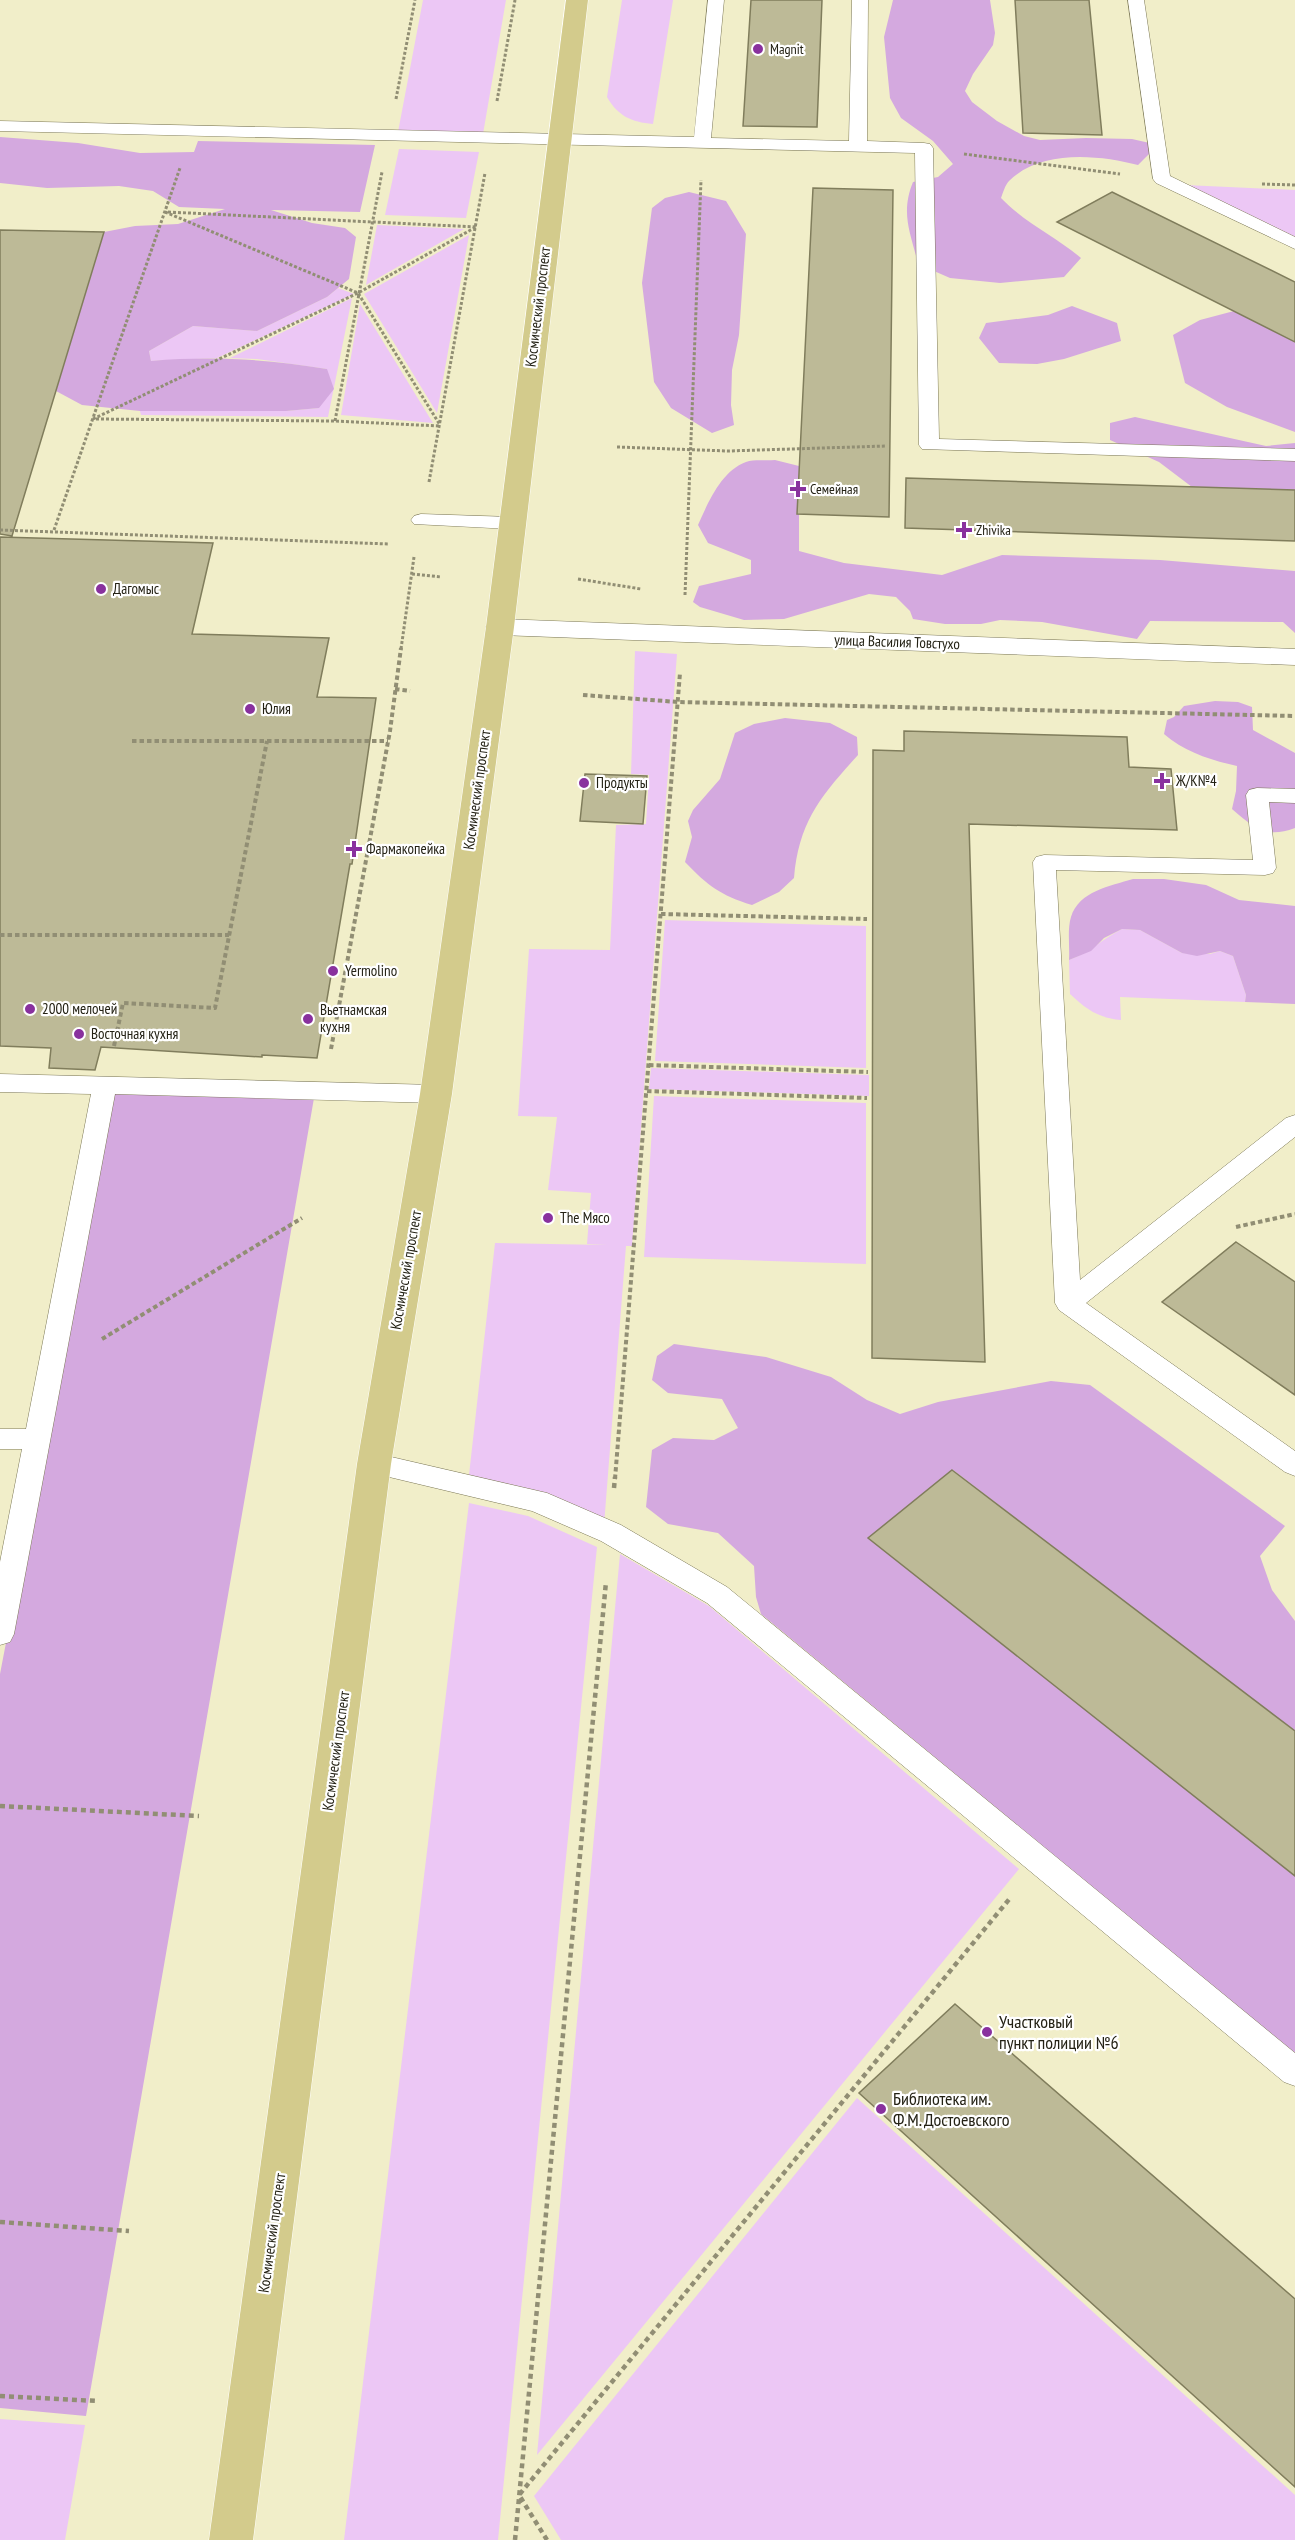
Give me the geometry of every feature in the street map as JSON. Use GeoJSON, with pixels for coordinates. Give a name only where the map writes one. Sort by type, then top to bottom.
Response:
{"type":"FeatureCollection","features":[{"type":"Feature","properties":{"kind":"main road","name":"Космический проспект"},"geometry":{"type":"LineString","coordinates":[[231,2540],[374,1464],[436,1094],[500,627],[558,139],[577,0]]}},
{"type":"Feature","properties":{"kind":"street","name":"улица Василия Товстухо"},"geometry":{"type":"LineString","coordinates":[[500,627],[1295,657]]}},
{"type":"Feature","properties":{"kind":"lane"},"geometry":{"type":"LineString","coordinates":[[702,143],[716,0]]}},
{"type":"Feature","properties":{"kind":"lane"},"geometry":{"type":"LineString","coordinates":[[858,147],[860,0]]}},
{"type":"Feature","properties":{"kind":"lane"},"geometry":{"type":"LineString","coordinates":[[1136,0],[1162,179],[1295,244]]}},
{"type":"Feature","properties":{"kind":"lane"},"geometry":{"type":"LineString","coordinates":[[0,126],[924,148],[929,445],[1295,455]]}},
{"type":"Feature","properties":{"kind":"lane"},"geometry":{"type":"LineString","coordinates":[[422,520],[512,522]]}},
{"type":"Feature","properties":{"kind":"lane"},"geometry":{"type":"LineString","coordinates":[[1068,1303],[1044,862],[1265,868],[1257,795],[1295,796]]}},
{"type":"Feature","properties":{"kind":"lane"},"geometry":{"type":"LineString","coordinates":[[0,1083],[436,1094]]}},
{"type":"Feature","properties":{"kind":"lane"},"geometry":{"type":"LineString","coordinates":[[0,1634],[105,1085]]}},
{"type":"Feature","properties":{"kind":"lane"},"geometry":{"type":"LineString","coordinates":[[1068,1303],[1295,1124]]}},
{"type":"Feature","properties":{"kind":"lane"},"geometry":{"type":"LineString","coordinates":[[1068,1303],[1295,1465]]}},
{"type":"Feature","properties":{"kind":"lane"},"geometry":{"type":"LineString","coordinates":[[0,1439],[37,1440]]}},
{"type":"Feature","properties":{"kind":"lane"},"geometry":{"type":"LineString","coordinates":[[374,1464],[537,1501],[611,1533],[717,1595],[1295,2072]]}},
{"type":"Feature","properties":{"kind":"path"},"geometry":{"type":"LineString","coordinates":[[422,520],[477,227],[515,0]]}},
{"type":"Feature","properties":{"kind":"path"},"geometry":{"type":"LineString","coordinates":[[54,530],[192,130]]}},
{"type":"Feature","properties":{"kind":"path"},"geometry":{"type":"LineString","coordinates":[[685,596],[702,143]]}},
{"type":"Feature","properties":{"kind":"path"},"geometry":{"type":"LineString","coordinates":[[924,148],[1162,179]]}},
{"type":"Feature","properties":{"kind":"path"},"geometry":{"type":"LineString","coordinates":[[1262,184],[1295,185]]}},
{"type":"Feature","properties":{"kind":"path"},"geometry":{"type":"LineString","coordinates":[[165,212],[477,227]]}},
{"type":"Feature","properties":{"kind":"path"},"geometry":{"type":"LineString","coordinates":[[165,212],[358,293],[440,426]]}},
{"type":"Feature","properties":{"kind":"path"},"geometry":{"type":"LineString","coordinates":[[93,419],[358,293],[477,227]]}},
{"type":"Feature","properties":{"kind":"path"},"geometry":{"type":"LineString","coordinates":[[334,421],[362,276]]}},
{"type":"Feature","properties":{"kind":"path"},"geometry":{"type":"LineString","coordinates":[[93,419],[334,421],[440,426]]}},
{"type":"Feature","properties":{"kind":"path"},"geometry":{"type":"LineString","coordinates":[[617,447],[728,451],[929,445]]}},
{"type":"Feature","properties":{"kind":"path"},"geometry":{"type":"LineString","coordinates":[[0,530],[54,530],[392,544]]}},
{"type":"Feature","properties":{"kind":"path"},"geometry":{"type":"LineString","coordinates":[[324,1091],[388,741],[414,555]]}},
{"type":"Feature","properties":{"kind":"path"},"geometry":{"type":"LineString","coordinates":[[412,574],[441,577]]}},
{"type":"Feature","properties":{"kind":"path"},"geometry":{"type":"LineString","coordinates":[[578,579],[649,590]]}},
{"type":"Feature","properties":{"kind":"path"},"geometry":{"type":"LineString","coordinates":[[515,2540],[611,1533],[680,672]]}},
{"type":"Feature","properties":{"kind":"path"},"geometry":{"type":"LineString","coordinates":[[395,689],[410,691]]}},
{"type":"Feature","properties":{"kind":"path"},"geometry":{"type":"LineString","coordinates":[[583,695],[678,702],[1295,716]]}},
{"type":"Feature","properties":{"kind":"path"},"geometry":{"type":"LineString","coordinates":[[132,741],[388,741]]}},
{"type":"Feature","properties":{"kind":"path"},"geometry":{"type":"LineString","coordinates":[[123,1004],[215,1008],[267,741]]}},
{"type":"Feature","properties":{"kind":"path"},"geometry":{"type":"LineString","coordinates":[[661,914],[867,919]]}},
{"type":"Feature","properties":{"kind":"path"},"geometry":{"type":"LineString","coordinates":[[0,935],[229,935]]}},
{"type":"Feature","properties":{"kind":"path"},"geometry":{"type":"LineString","coordinates":[[648,1065],[868,1072]]}},
{"type":"Feature","properties":{"kind":"path"},"geometry":{"type":"LineString","coordinates":[[647,1091],[867,1098]]}},
{"type":"Feature","properties":{"kind":"path"},"geometry":{"type":"LineString","coordinates":[[50,1371],[302,1218]]}},
{"type":"Feature","properties":{"kind":"path"},"geometry":{"type":"LineString","coordinates":[[0,1806],[199,1816]]}},
{"type":"Feature","properties":{"kind":"path"},"geometry":{"type":"LineString","coordinates":[[519,2495],[1040,1862]]}},
{"type":"Feature","properties":{"kind":"path"},"geometry":{"type":"LineString","coordinates":[[0,2222],[129,2231]]}},
{"type":"Feature","properties":{"kind":"path"},"geometry":{"type":"LineString","coordinates":[[0,2396],[98,2401]]}},
{"type":"Feature","properties":{"kind":"path"},"geometry":{"type":"LineString","coordinates":[[519,2495],[547,2540]]}},
{"type":"Feature","properties":{"kind":"shaded area"},"geometry":{"type":"Polygon","coordinates":[[[423,0],[506,0],[483,134],[398,132],[423,0]]]}},
{"type":"Feature","properties":{"kind":"shaded area"},"geometry":{"type":"Polygon","coordinates":[[[622,0],[673,0],[653,124],[638,122],[626,117],[607,97],[622,0]]]}},
{"type":"Feature","properties":{"kind":"shaded area"},"geometry":{"type":"Polygon","coordinates":[[[893,0],[990,0],[995,33],[993,45],[973,74],[965,91],[972,102],[997,121],[1024,136],[1040,140],[1132,139],[1154,144],[1151,152],[1138,165],[1088,157],[1054,159],[1022,171],[1005,187],[1001,198],[1010,207],[1081,258],[1064,277],[1000,283],[950,278],[918,264],[908,223],[909,193],[913,182],[938,177],[953,164],[933,141],[901,118],[890,98],[884,37],[893,0]]]}},
{"type":"Feature","properties":{"kind":"shaded area"},"geometry":{"type":"Polygon","coordinates":[[[0,137],[78,143],[140,153],[194,152],[198,141],[375,145],[360,212],[271,210],[312,223],[345,228],[356,237],[349,279],[327,297],[257,331],[193,326],[149,351],[151,361],[239,359],[327,369],[334,389],[319,408],[286,411],[140,411],[82,405],[56,391],[104,232],[135,226],[178,224],[225,209],[179,207],[153,191],[119,186],[47,188],[0,183],[0,137]]]}},
{"type":"Feature","properties":{"kind":"shaded area"},"geometry":{"type":"Polygon","coordinates":[[[399,149],[479,152],[466,218],[385,215],[399,149]]]}},
{"type":"Feature","properties":{"kind":"shaded area"},"geometry":{"type":"Polygon","coordinates":[[[1185,185],[1295,190],[1295,237],[1185,185]]]}},
{"type":"Feature","properties":{"kind":"shaded area"},"geometry":{"type":"Polygon","coordinates":[[[689,192],[726,201],[746,234],[739,335],[732,370],[731,405],[734,425],[712,433],[671,408],[654,382],[642,283],[652,208],[665,198],[689,192]]]}},
{"type":"Feature","properties":{"kind":"shaded area"},"geometry":{"type":"Polygon","coordinates":[[[377,225],[464,229],[366,285],[377,225]]]}},
{"type":"Feature","properties":{"kind":"shaded area"},"geometry":{"type":"Polygon","coordinates":[[[469,235],[437,413],[364,294],[469,235]]]}},
{"type":"Feature","properties":{"kind":"shaded area"},"geometry":{"type":"Polygon","coordinates":[[[338,288],[354,294],[217,358],[151,361],[149,351],[193,326],[257,331],[327,297],[338,288]]]}},
{"type":"Feature","properties":{"kind":"shaded area"},"geometry":{"type":"Polygon","coordinates":[[[352,298],[328,417],[141,415],[140,411],[286,411],[319,408],[327,369],[257,359],[230,358],[352,298]]]}},
{"type":"Feature","properties":{"kind":"shaded area"},"geometry":{"type":"Polygon","coordinates":[[[360,304],[433,423],[341,415],[360,304]]]}},
{"type":"Feature","properties":{"kind":"shaded area"},"geometry":{"type":"Polygon","coordinates":[[[1072,306],[1117,323],[1121,341],[1064,359],[1037,364],[999,363],[979,338],[986,323],[1048,315],[1072,306]]]}},
{"type":"Feature","properties":{"kind":"shaded area"},"geometry":{"type":"Polygon","coordinates":[[[1234,311],[1295,342],[1295,432],[1227,407],[1185,383],[1173,335],[1200,320],[1234,311]]]}},
{"type":"Feature","properties":{"kind":"shaded area"},"geometry":{"type":"Polygon","coordinates":[[[1135,417],[1266,446],[1295,443],[1295,490],[1192,487],[1159,462],[1110,440],[1110,423],[1135,417]]]}},
{"type":"Feature","properties":{"kind":"shaded area"},"geometry":{"type":"Polygon","coordinates":[[[775,460],[799,466],[799,551],[844,563],[942,575],[1002,555],[1160,560],[1295,571],[1295,633],[1283,622],[1150,621],[1137,639],[1042,622],[1000,620],[981,624],[945,624],[913,619],[910,611],[896,597],[869,594],[784,619],[744,620],[700,607],[693,602],[699,586],[751,574],[751,560],[708,543],[698,525],[706,507],[722,480],[737,466],[749,461],[775,460]]]}},
{"type":"Feature","properties":{"kind":"shaded area"},"geometry":{"type":"Polygon","coordinates":[[[635,651],[677,654],[632,1246],[626,1246],[604,1525],[534,1492],[469,1475],[495,1243],[607,1245],[587,1244],[591,1193],[548,1190],[557,1117],[518,1116],[529,949],[610,950],[616,825],[646,824],[649,775],[631,774],[635,651]]]}},
{"type":"Feature","properties":{"kind":"shaded area"},"geometry":{"type":"Polygon","coordinates":[[[1215,701],[1238,702],[1252,707],[1253,730],[1295,753],[1295,828],[1268,832],[1247,822],[1232,809],[1236,791],[1237,766],[1198,755],[1180,746],[1164,734],[1167,720],[1174,717],[1184,706],[1215,701]]]}},
{"type":"Feature","properties":{"kind":"shaded area"},"geometry":{"type":"Polygon","coordinates":[[[785,718],[830,723],[857,737],[858,755],[814,810],[801,840],[794,878],[779,892],[752,905],[715,889],[685,862],[692,837],[688,821],[693,810],[720,779],[735,733],[754,724],[785,718]]]}},
{"type":"Feature","properties":{"kind":"shaded area"},"geometry":{"type":"Polygon","coordinates":[[[1133,879],[1164,879],[1206,885],[1239,900],[1295,906],[1295,1004],[1245,1002],[1246,995],[1233,956],[1220,951],[1197,956],[1182,953],[1140,930],[1122,929],[1104,938],[1091,951],[1069,960],[1069,927],[1075,908],[1088,895],[1096,891],[1133,879]]]}},
{"type":"Feature","properties":{"kind":"shaded area"},"geometry":{"type":"Polygon","coordinates":[[[665,920],[866,926],[866,1068],[655,1061],[665,920]]]}},
{"type":"Feature","properties":{"kind":"shaded area"},"geometry":{"type":"Polygon","coordinates":[[[1122,929],[1140,930],[1182,953],[1210,954],[1220,951],[1233,956],[1246,995],[1245,1002],[1120,997],[1121,1020],[1093,1012],[1070,994],[1069,960],[1122,929]]]}},
{"type":"Feature","properties":{"kind":"shaded area"},"geometry":{"type":"Polygon","coordinates":[[[651,1068],[869,1075],[869,1096],[649,1089],[651,1068]]]}},
{"type":"Feature","properties":{"kind":"shaded area"},"geometry":{"type":"Polygon","coordinates":[[[112,1091],[314,1098],[86,2416],[0,2408],[0,1674],[112,1091]]]}},
{"type":"Feature","properties":{"kind":"shaded area"},"geometry":{"type":"Polygon","coordinates":[[[654,1096],[866,1103],[866,1264],[644,1257],[654,1096]]]}},
{"type":"Feature","properties":{"kind":"shaded area"},"geometry":{"type":"Polygon","coordinates":[[[674,1344],[766,1357],[831,1377],[867,1400],[900,1414],[938,1402],[1051,1381],[1090,1385],[1285,1526],[1260,1556],[1272,1590],[1295,1621],[1295,1732],[953,1470],[869,1538],[1295,1875],[1295,2054],[761,1614],[756,1597],[754,1566],[718,1533],[668,1524],[646,1507],[652,1450],[673,1438],[714,1440],[738,1428],[722,1399],[668,1393],[652,1380],[657,1356],[674,1344]]]}},
{"type":"Feature","properties":{"kind":"shaded area"},"geometry":{"type":"Polygon","coordinates":[[[469,1503],[528,1516],[597,1547],[498,2540],[344,2540],[469,1503]]]}},
{"type":"Feature","properties":{"kind":"shaded area"},"geometry":{"type":"Polygon","coordinates":[[[620,1554],[709,1606],[1019,1869],[537,2455],[620,1554]]]}},
{"type":"Feature","properties":{"kind":"shaded area"},"geometry":{"type":"Polygon","coordinates":[[[857,2098],[1295,2495],[1295,2540],[561,2540],[534,2496],[857,2098]]]}},
{"type":"Feature","properties":{"kind":"shaded area"},"geometry":{"type":"Polygon","coordinates":[[[0,2419],[85,2425],[65,2540],[0,2540],[0,2419]]]}},
{"type":"Feature","properties":{"kind":"building"},"geometry":{"type":"Polygon","coordinates":[[[751,0],[822,0],[817,127],[743,126],[751,0]]]}},
{"type":"Feature","properties":{"kind":"building"},"geometry":{"type":"Polygon","coordinates":[[[1015,0],[1089,0],[1102,135],[1023,133],[1015,0]]]}},
{"type":"Feature","properties":{"kind":"building"},"geometry":{"type":"Polygon","coordinates":[[[813,188],[893,190],[889,517],[797,514],[813,188]]]}},
{"type":"Feature","properties":{"kind":"building"},"geometry":{"type":"Polygon","coordinates":[[[1112,192],[1295,282],[1295,342],[1057,222],[1112,192]]]}},
{"type":"Feature","properties":{"kind":"building"},"geometry":{"type":"Polygon","coordinates":[[[0,230],[104,232],[12,536],[0,534],[0,230]]]}},
{"type":"Feature","properties":{"kind":"building"},"geometry":{"type":"Polygon","coordinates":[[[906,478],[1295,490],[1295,541],[905,528],[906,478]]]}},
{"type":"Feature","properties":{"kind":"building"},"geometry":{"type":"Polygon","coordinates":[[[0,537],[213,543],[192,634],[329,638],[317,697],[376,698],[352,864],[350,864],[317,1058],[101,1047],[95,1070],[49,1068],[51,1048],[0,1046],[0,537]]]}},
{"type":"Feature","properties":{"kind":"building"},"geometry":{"type":"Polygon","coordinates":[[[904,731],[1127,737],[1129,767],[1171,769],[1177,830],[969,824],[985,1362],[872,1358],[873,750],[904,751],[904,731]]]}},
{"type":"Feature","properties":{"kind":"building"},"geometry":{"type":"Polygon","coordinates":[[[585,774],[647,776],[643,824],[580,821],[585,774]]]}},
{"type":"Feature","properties":{"kind":"building"},"geometry":{"type":"Polygon","coordinates":[[[1236,1242],[1295,1282],[1295,1395],[1162,1302],[1236,1242]]]}},
{"type":"Feature","properties":{"kind":"building"},"geometry":{"type":"Polygon","coordinates":[[[952,1470],[1295,1731],[1295,1876],[868,1538],[952,1470]]]}},
{"type":"Feature","properties":{"kind":"building"},"geometry":{"type":"Polygon","coordinates":[[[955,2004],[1295,2299],[1295,2487],[859,2093],[955,2004]]]}},
{"type":"Feature","properties":{"kind":"place","name":"Magnit"},"geometry":{"type":"Point","coordinates":[758,49]}},
{"type":"Feature","properties":{"kind":"place","name":"Семейная"},"geometry":{"type":"Point","coordinates":[798,489]}},
{"type":"Feature","properties":{"kind":"place","name":"Zhivika"},"geometry":{"type":"Point","coordinates":[964,530]}},
{"type":"Feature","properties":{"kind":"place","name":"Дагомыс"},"geometry":{"type":"Point","coordinates":[101,589]}},
{"type":"Feature","properties":{"kind":"place","name":"Юлия"},"geometry":{"type":"Point","coordinates":[250,709]}},
{"type":"Feature","properties":{"kind":"place","name":"Ж/К№4"},"geometry":{"type":"Point","coordinates":[1162,781]}},
{"type":"Feature","properties":{"kind":"place","name":"Продукты"},"geometry":{"type":"Point","coordinates":[584,783]}},
{"type":"Feature","properties":{"kind":"place","name":"Фармакопейка"},"geometry":{"type":"Point","coordinates":[354,849]}},
{"type":"Feature","properties":{"kind":"place","name":"Yermolino"},"geometry":{"type":"Point","coordinates":[333,971]}},
{"type":"Feature","properties":{"kind":"place","name":"2000 мелочей"},"geometry":{"type":"Point","coordinates":[30,1009]}},
{"type":"Feature","properties":{"kind":"place","name":"Вьетнамская кухня"},"geometry":{"type":"Point","coordinates":[308,1019]}},
{"type":"Feature","properties":{"kind":"place","name":"Восточная кухня"},"geometry":{"type":"Point","coordinates":[79,1034]}},
{"type":"Feature","properties":{"kind":"place","name":"The Мясо"},"geometry":{"type":"Point","coordinates":[548,1218]}},
{"type":"Feature","properties":{"kind":"place","name":"Участковый пункт полиции №6"},"geometry":{"type":"Point","coordinates":[987,2032]}},
{"type":"Feature","properties":{"kind":"place","name":"Библиотека им. Ф.М. Достоевского"},"geometry":{"type":"Point","coordinates":[881,2109]}}]}
